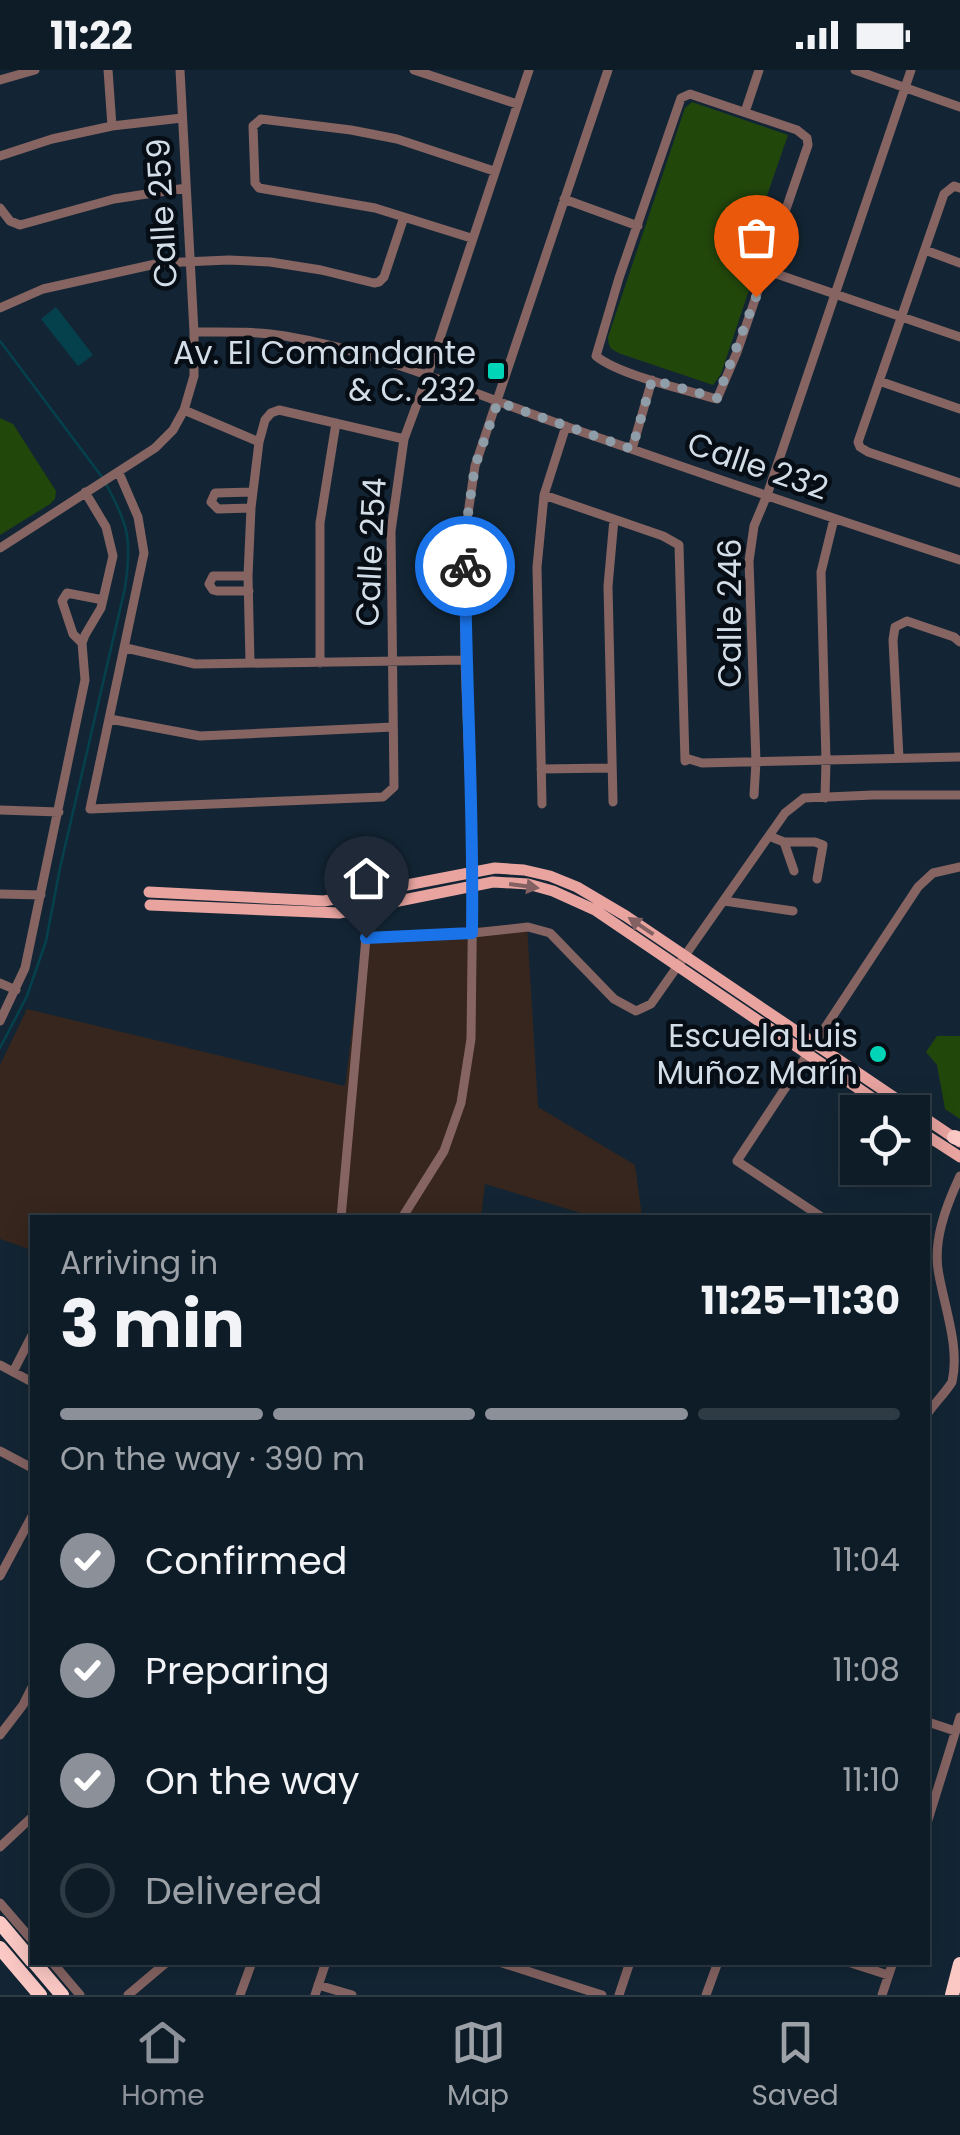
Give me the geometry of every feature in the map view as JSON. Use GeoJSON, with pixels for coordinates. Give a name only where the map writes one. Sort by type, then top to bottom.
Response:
{"type":"FeatureCollection","features":[{"type":"Feature","properties":{"kind":"highway"},"geometry":{"type":"LineString","coordinates":[[0,1923],[30,1958]]}},
{"type":"Feature","properties":{"kind":"highway"},"geometry":{"type":"LineString","coordinates":[[0,1948],[40,1995]]}},
{"type":"Feature","properties":{"kind":"highway"},"geometry":{"type":"LineString","coordinates":[[952,1995],[960,1964]]}},
{"type":"Feature","properties":{"kind":"highway"},"geometry":{"type":"LineString","coordinates":[[36,1965],[62,1995]]}},
{"type":"Feature","properties":{"kind":"main road"},"geometry":{"type":"LineString","coordinates":[[867,1095],[807,1055],[681,961],[596,897],[550,876],[494,868],[324,901],[150,898],[339,913],[493,882],[528,884],[553,891],[594,910],[681,961],[818,1038],[958,1139]]}},
{"type":"Feature","properties":{"kind":"main road"},"geometry":{"type":"LineString","coordinates":[[930,1138],[960,1158]]}},
{"type":"Feature","properties":{"kind":"street"},"geometry":{"type":"LineString","coordinates":[[0,80],[36,70]]}},
{"type":"Feature","properties":{"kind":"street"},"geometry":{"type":"LineString","coordinates":[[108,70],[112,126]]}},
{"type":"Feature","properties":{"kind":"street","name":"Calle 259"},"geometry":{"type":"LineString","coordinates":[[0,548],[164,439],[184,410],[194,376],[194,332],[180,70]]}},
{"type":"Feature","properties":{"kind":"street"},"geometry":{"type":"LineString","coordinates":[[414,70],[517,104]]}},
{"type":"Feature","properties":{"kind":"street","name":"Calle 254"},"geometry":{"type":"LineString","coordinates":[[110,719],[90,809],[383,797],[394,787],[391,531],[404,440],[529,70]]}},
{"type":"Feature","properties":{"kind":"street"},"geometry":{"type":"LineString","coordinates":[[404,1215],[444,1151],[462,1103],[472,1039],[473,873],[465,534],[475,466],[608,70]]}},
{"type":"Feature","properties":{"kind":"street"},"geometry":{"type":"LineString","coordinates":[[746,112],[759,70]]}},
{"type":"Feature","properties":{"kind":"street"},"geometry":{"type":"LineString","coordinates":[[855,70],[960,107]]}},
{"type":"Feature","properties":{"kind":"street","name":"Calle 246"},"geometry":{"type":"LineString","coordinates":[[754,794],[750,561],[754,526],[911,70]]}},
{"type":"Feature","properties":{"kind":"street"},"geometry":{"type":"LineString","coordinates":[[690,94],[746,112],[797,130],[808,138],[808,144],[717,398],[604,362],[596,356],[681,98],[690,94]]}},
{"type":"Feature","properties":{"kind":"street"},"geometry":{"type":"LineString","coordinates":[[0,156],[52,138],[182,118]]}},
{"type":"Feature","properties":{"kind":"street"},"geometry":{"type":"LineString","coordinates":[[471,238],[346,202],[259,188],[255,183],[253,126],[261,119],[366,133],[414,144],[494,171]]}},
{"type":"Feature","properties":{"kind":"street"},"geometry":{"type":"LineString","coordinates":[[960,188],[954,186],[944,194],[858,438],[860,447],[960,483]]}},
{"type":"Feature","properties":{"kind":"street"},"geometry":{"type":"LineString","coordinates":[[0,208],[10,221],[20,225],[114,199],[186,188]]}},
{"type":"Feature","properties":{"kind":"street"},"geometry":{"type":"LineString","coordinates":[[564,199],[638,226]]}},
{"type":"Feature","properties":{"kind":"street"},"geometry":{"type":"LineString","coordinates":[[0,308],[42,288],[160,263],[270,262],[379,282],[404,217]]}},
{"type":"Feature","properties":{"kind":"street"},"geometry":{"type":"LineString","coordinates":[[925,250],[960,263]]}},
{"type":"Feature","properties":{"kind":"street"},"geometry":{"type":"LineString","coordinates":[[765,270],[960,337]]}},
{"type":"Feature","properties":{"kind":"street","name":"Calle 232"},"geometry":{"type":"LineString","coordinates":[[194,332],[283,336],[428,374],[566,426],[960,560]]}},
{"type":"Feature","properties":{"kind":"street"},"geometry":{"type":"LineString","coordinates":[[632,449],[652,380]]}},
{"type":"Feature","properties":{"kind":"street"},"geometry":{"type":"LineString","coordinates":[[879,381],[960,408]]}},
{"type":"Feature","properties":{"kind":"street"},"geometry":{"type":"LineString","coordinates":[[184,410],[259,442]]}},
{"type":"Feature","properties":{"kind":"street"},"geometry":{"type":"LineString","coordinates":[[250,663],[251,508],[265,420],[279,410],[404,440]]}},
{"type":"Feature","properties":{"kind":"street"},"geometry":{"type":"LineString","coordinates":[[320,663],[320,523],[336,423]]}},
{"type":"Feature","properties":{"kind":"street"},"geometry":{"type":"LineString","coordinates":[[542,804],[537,567],[544,495],[566,426]]}},
{"type":"Feature","properties":{"kind":"street"},"geometry":{"type":"LineString","coordinates":[[116,474],[138,517],[144,553],[110,719],[200,736],[393,726]]}},
{"type":"Feature","properties":{"kind":"street"},"geometry":{"type":"LineString","coordinates":[[0,1021],[25,968],[85,680],[82,644],[103,600],[113,556],[90,490]]}},
{"type":"Feature","properties":{"kind":"street"},"geometry":{"type":"LineString","coordinates":[[251,508],[218,508],[211,502],[215,493],[253,492]]}},
{"type":"Feature","properties":{"kind":"street"},"geometry":{"type":"LineString","coordinates":[[544,495],[663,536],[679,546],[686,762],[688,758],[702,763],[960,757]]}},
{"type":"Feature","properties":{"kind":"street"},"geometry":{"type":"LineString","coordinates":[[824,798],[821,572],[834,518]]}},
{"type":"Feature","properties":{"kind":"street"},"geometry":{"type":"LineString","coordinates":[[613,802],[608,586],[614,519]]}},
{"type":"Feature","properties":{"kind":"street"},"geometry":{"type":"LineString","coordinates":[[248,576],[213,576],[209,584],[217,591],[248,591]]}},
{"type":"Feature","properties":{"kind":"street"},"geometry":{"type":"LineString","coordinates":[[82,644],[73,634],[63,596],[68,593],[103,600]]}},
{"type":"Feature","properties":{"kind":"street"},"geometry":{"type":"LineString","coordinates":[[899,758],[895,627],[906,621],[960,642]]}},
{"type":"Feature","properties":{"kind":"street"},"geometry":{"type":"LineString","coordinates":[[126,648],[194,664],[466,660]]}},
{"type":"Feature","properties":{"kind":"street"},"geometry":{"type":"LineString","coordinates":[[541,770],[611,768]]}},
{"type":"Feature","properties":{"kind":"street"},"geometry":{"type":"LineString","coordinates":[[341,1215],[366,938],[528,927],[550,933],[614,999],[636,1011],[650,1004],[785,813],[804,798],[960,796]]}},
{"type":"Feature","properties":{"kind":"street"},"geometry":{"type":"LineString","coordinates":[[0,810],[59,812]]}},
{"type":"Feature","properties":{"kind":"street"},"geometry":{"type":"LineString","coordinates":[[769,836],[784,842],[814,842],[823,846],[817,878]]}},
{"type":"Feature","properties":{"kind":"street"},"geometry":{"type":"LineString","coordinates":[[784,842],[794,870]]}},
{"type":"Feature","properties":{"kind":"street"},"geometry":{"type":"LineString","coordinates":[[819,1215],[738,1161],[918,888],[933,873],[960,867]]}},
{"type":"Feature","properties":{"kind":"street"},"geometry":{"type":"LineString","coordinates":[[0,894],[41,894]]}},
{"type":"Feature","properties":{"kind":"street"},"geometry":{"type":"LineString","coordinates":[[724,901],[792,911]]}},
{"type":"Feature","properties":{"kind":"street"},"geometry":{"type":"LineString","coordinates":[[0,982],[16,990]]}},
{"type":"Feature","properties":{"kind":"street"},"geometry":{"type":"LineString","coordinates":[[930,1410],[953,1380],[959,1365],[958,1335],[938,1274],[937,1248],[945,1212],[960,1176]]}},
{"type":"Feature","properties":{"kind":"street"},"geometry":{"type":"LineString","coordinates":[[13,1372],[30,1338]]}},
{"type":"Feature","properties":{"kind":"street"},"geometry":{"type":"LineString","coordinates":[[0,1365],[30,1381]]}},
{"type":"Feature","properties":{"kind":"street"},"geometry":{"type":"LineString","coordinates":[[0,1451],[30,1467]]}},
{"type":"Feature","properties":{"kind":"street"},"geometry":{"type":"LineString","coordinates":[[0,1576],[30,1520]]}},
{"type":"Feature","properties":{"kind":"street"},"geometry":{"type":"LineString","coordinates":[[0,1735],[30,1691]]}},
{"type":"Feature","properties":{"kind":"street"},"geometry":{"type":"LineString","coordinates":[[930,1813],[960,1717]]}},
{"type":"Feature","properties":{"kind":"street"},"geometry":{"type":"LineString","coordinates":[[930,1723],[955,1731]]}},
{"type":"Feature","properties":{"kind":"street"},"geometry":{"type":"LineString","coordinates":[[0,1847],[30,1819]]}},
{"type":"Feature","properties":{"kind":"street"},"geometry":{"type":"LineString","coordinates":[[0,1827],[10,1838]]}},
{"type":"Feature","properties":{"kind":"street"},"geometry":{"type":"LineString","coordinates":[[0,1903],[30,1938]]}},
{"type":"Feature","properties":{"kind":"street"},"geometry":{"type":"LineString","coordinates":[[55,1965],[80,1995]]}},
{"type":"Feature","properties":{"kind":"street"},"geometry":{"type":"LineString","coordinates":[[128,1995],[141,1991],[164,1965]]}},
{"type":"Feature","properties":{"kind":"street"},"geometry":{"type":"LineString","coordinates":[[240,1995],[251,1965]]}},
{"type":"Feature","properties":{"kind":"street"},"geometry":{"type":"LineString","coordinates":[[325,1965],[317,1990],[352,1995]]}},
{"type":"Feature","properties":{"kind":"street"},"geometry":{"type":"LineString","coordinates":[[508,1965],[602,1995]]}},
{"type":"Feature","properties":{"kind":"street"},"geometry":{"type":"LineString","coordinates":[[619,1995],[629,1965]]}},
{"type":"Feature","properties":{"kind":"street"},"geometry":{"type":"LineString","coordinates":[[706,1995],[717,1965]]}},
{"type":"Feature","properties":{"kind":"street"},"geometry":{"type":"LineString","coordinates":[[857,1965],[888,1975]]}},
{"type":"Feature","properties":{"kind":"street"},"geometry":{"type":"LineString","coordinates":[[882,1995],[891,1965]]}},
{"type":"Feature","properties":{"kind":"shaded area"},"geometry":{"type":"Polygon","coordinates":[[[56,307],[93,355],[78,366],[41,319],[56,307]]]}},
{"type":"Feature","properties":{"kind":"shaded area"},"geometry":{"type":"Polygon","coordinates":[[[527,925],[538,1107],[635,1165],[642,1215],[587,1215],[485,1184],[481,1215],[30,1215],[30,1249],[0,1239],[0,1065],[27,1009],[345,1086],[361,959],[360,933],[527,925]]]}},
{"type":"Feature","properties":{"kind":"green space"},"geometry":{"type":"Polygon","coordinates":[[[692,102],[788,135],[761,213],[774,219],[766,243],[747,237],[741,256],[758,263],[721,374],[713,385],[621,354],[608,341],[685,108],[692,102]]]}},
{"type":"Feature","properties":{"kind":"green space"},"geometry":{"type":"Polygon","coordinates":[[[0,418],[13,424],[56,491],[50,504],[0,535],[0,418]]]}},
{"type":"Feature","properties":{"kind":"green space"},"geometry":{"type":"Polygon","coordinates":[[[937,1036],[960,1036],[960,1119],[945,1109],[937,1065],[926,1052],[937,1036]]]}},
{"type":"Feature","properties":{"kind":"waterway"},"geometry":{"type":"LineString","coordinates":[[0,341],[102,477]]}},
{"type":"Feature","properties":{"kind":"waterway"},"geometry":{"type":"LineString","coordinates":[[0,1048],[27,996],[46,941],[125,588],[127,534],[106,484]]}},
{"type":"Feature","properties":{"kind":"way so far"},"geometry":{"type":"LineString","coordinates":[[465,566],[465,534],[475,466],[498,402],[632,449],[652,380],[717,398],[756,297]]}},
{"type":"Feature","properties":{"kind":"place","name":"Av. El Comandante & C. 232"},"geometry":{"type":"Point","coordinates":[496,371]}},
{"type":"Feature","properties":{"kind":"place","name":"Escuela Luis Muñoz Marín"},"geometry":{"type":"Point","coordinates":[878,1054]}},
{"type":"Feature","properties":{"kind":"route"},"geometry":{"type":"LineString","coordinates":[[366,938],[472,933],[465,566]]}}]}
